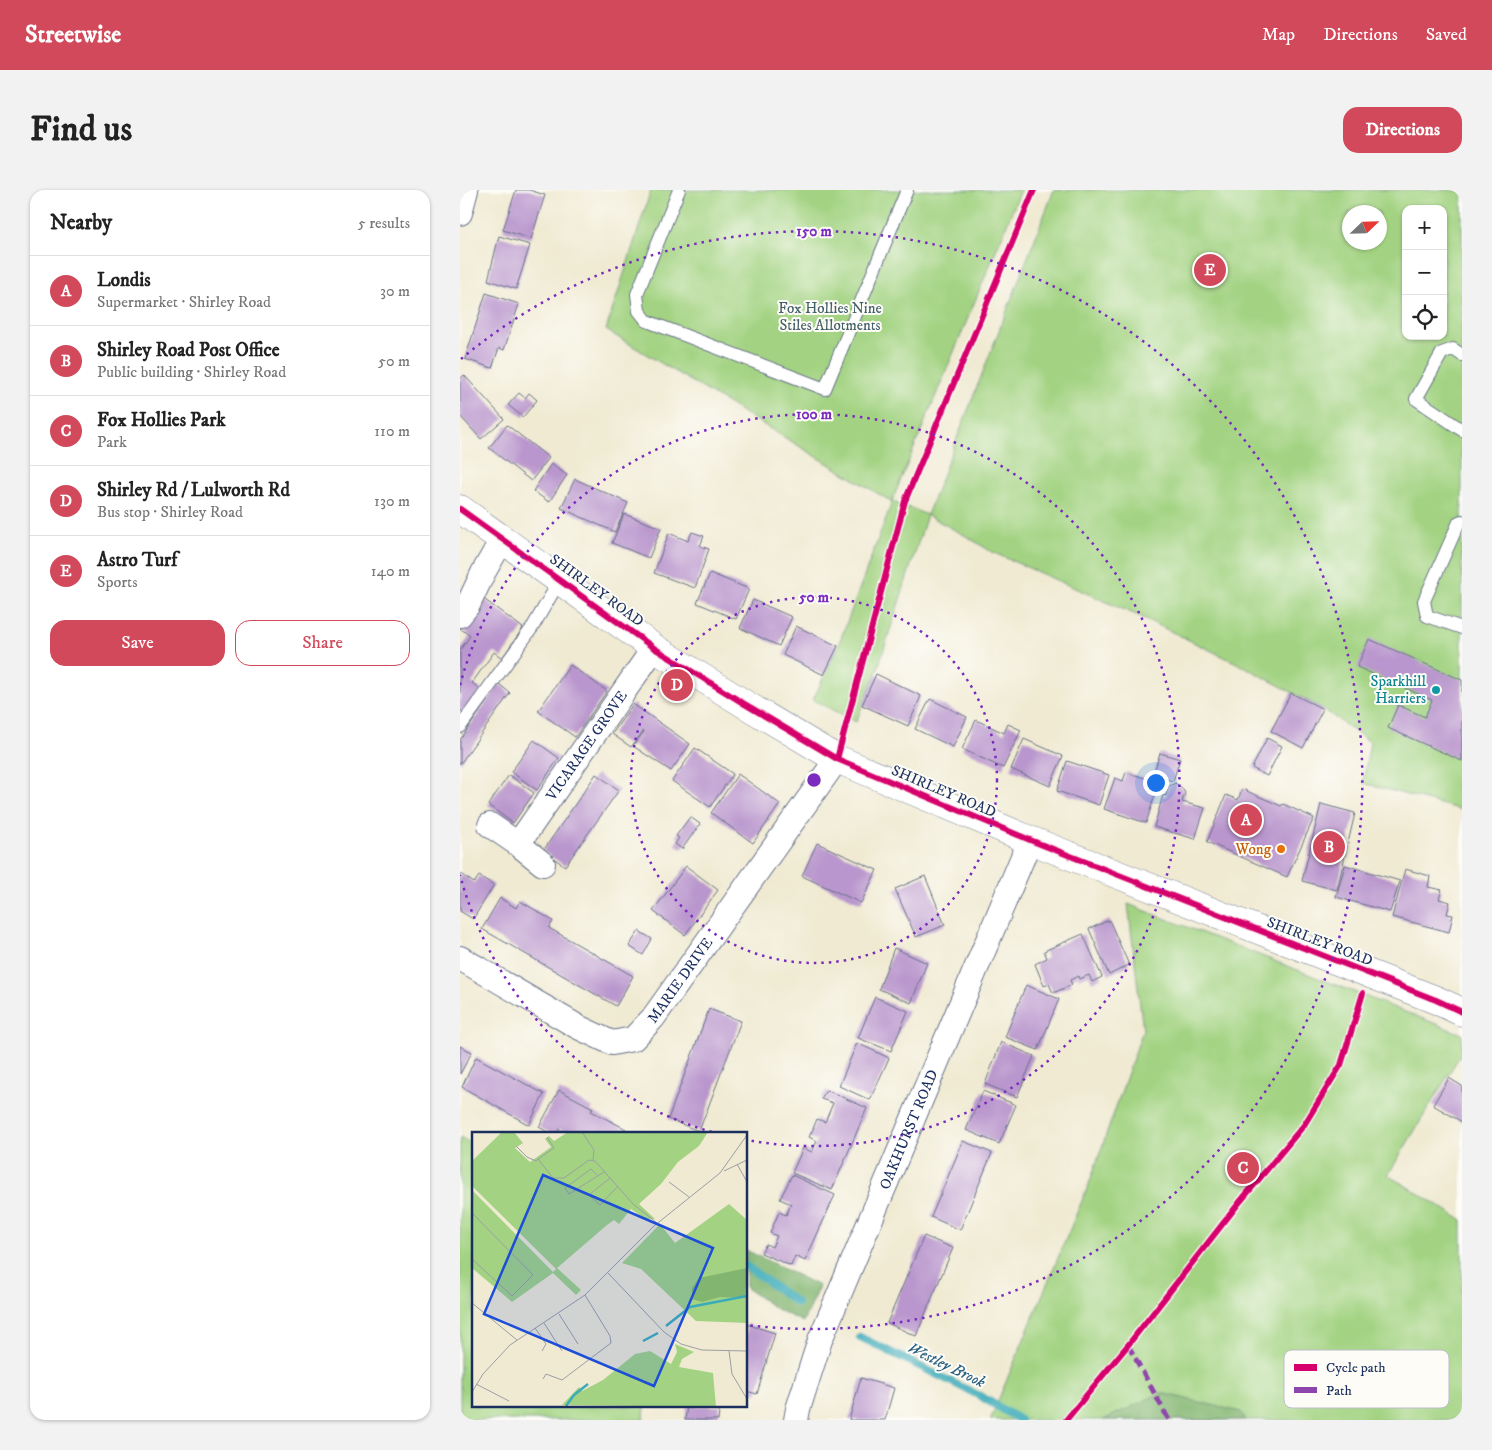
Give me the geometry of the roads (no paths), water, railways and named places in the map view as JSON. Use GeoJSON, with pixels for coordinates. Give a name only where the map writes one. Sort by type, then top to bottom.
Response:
{"type":"FeatureCollection","features":[{"type":"Feature","properties":{"kind":"street"},"geometry":{"type":"LineString","coordinates":[[460,212],[466,190]]}},
{"type":"Feature","properties":{"kind":"street","name":"SHIRLEY ROAD"},"geometry":{"type":"LineString","coordinates":[[460,509],[654,648],[837,759],[1030,840],[1436,1000],[1462,1012]]}},
{"type":"Feature","properties":{"kind":"street"},"geometry":{"type":"LineString","coordinates":[[460,615],[468,605],[483,573],[503,538]]}},
{"type":"Feature","properties":{"kind":"street","name":"VICARAGE GROVE"},"geometry":{"type":"LineString","coordinates":[[518,844],[654,648]]}},
{"type":"Feature","properties":{"kind":"street","name":"MARIE DRIVE"},"geometry":{"type":"LineString","coordinates":[[460,958],[578,1027],[612,1043],[633,1039],[653,1018],[837,759]]}},
{"type":"Feature","properties":{"kind":"street"},"geometry":{"type":"LineString","coordinates":[[490,825],[518,844],[542,864]]}},
{"type":"Feature","properties":{"kind":"street","name":"OAKHURST ROAD"},"geometry":{"type":"LineString","coordinates":[[796,1420],[820,1340],[1030,840]]}},
{"type":"Feature","properties":{"kind":"lane"},"geometry":{"type":"LineString","coordinates":[[678,190],[637,294],[639,311],[647,321],[825,389],[907,190]]}},
{"type":"Feature","properties":{"kind":"lane"},"geometry":{"type":"LineString","coordinates":[[1462,355],[1453,349],[1442,353],[1416,399],[1462,430]]}},
{"type":"Feature","properties":{"kind":"lane"},"geometry":{"type":"LineString","coordinates":[[1462,521],[1459,522],[1424,601],[1428,616],[1462,628]]}},
{"type":"Feature","properties":{"kind":"lane"},"geometry":{"type":"LineString","coordinates":[[460,727],[532,628],[560,580]]}},
{"type":"Feature","properties":{"kind":"waterway","name":"Westley Brook"},"geometry":{"type":"LineString","coordinates":[[748,1267],[797,1303]]}},
{"type":"Feature","properties":{"kind":"waterway","name":"Westley Brook"},"geometry":{"type":"LineString","coordinates":[[860,1337],[982,1397],[1020,1420]]}},
{"type":"Feature","properties":{"kind":"place","name":"Astro Turf"},"geometry":{"type":"Point","coordinates":[1210,270]}},
{"type":"Feature","properties":{"kind":"place","name":"Shirley Rd / Lulworth Rd"},"geometry":{"type":"Point","coordinates":[677,685]}},
{"type":"Feature","properties":{"kind":"place","name":"Sparkhill Harriers"},"geometry":{"type":"Point","coordinates":[1436,690]}},
{"type":"Feature","properties":{"kind":"place","name":"Londis"},"geometry":{"type":"Point","coordinates":[1246,820]}},
{"type":"Feature","properties":{"kind":"place","name":"Shirley Road Post Office"},"geometry":{"type":"Point","coordinates":[1329,847]}},
{"type":"Feature","properties":{"kind":"place","name":"Wong"},"geometry":{"type":"Point","coordinates":[1281,849]}},
{"type":"Feature","properties":{"kind":"place","name":"Fox Hollies Park"},"geometry":{"type":"Point","coordinates":[1243,1168]}},
{"type":"Feature","properties":{"kind":"park label","name":"Fox Hollies Nine Stiles Allotments"},"geometry":{"type":"Point","coordinates":[830,316]}}]}
